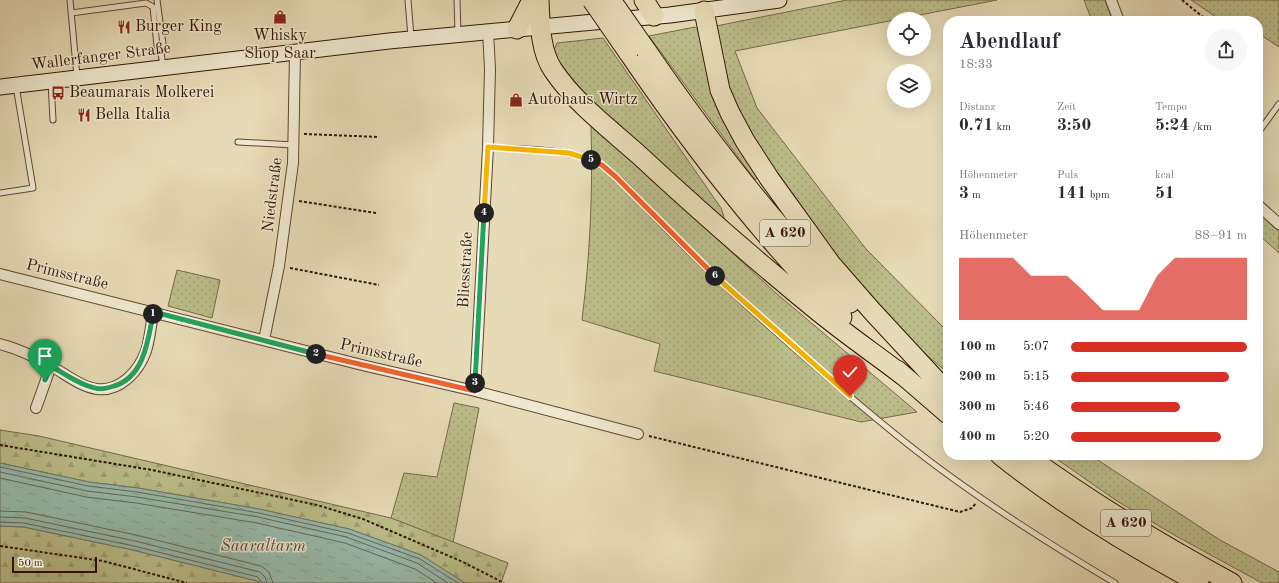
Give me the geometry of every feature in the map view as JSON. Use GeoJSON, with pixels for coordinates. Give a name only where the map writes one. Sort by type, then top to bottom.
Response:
{"type":"FeatureCollection","features":[{"type":"Feature","properties":{"kind":"highway"},"geometry":{"type":"LineString","coordinates":[[517,29],[532,0]]}},
{"type":"Feature","properties":{"kind":"highway"},"geometry":{"type":"LineString","coordinates":[[539,0],[541,26],[547,57],[552,69],[579,100],[757,260],[815,309],[905,378]]}},
{"type":"Feature","properties":{"kind":"highway","name":"A 620"},"geometry":{"type":"LineString","coordinates":[[592,0],[637,51],[773,220],[868,322],[943,390]]}},
{"type":"Feature","properties":{"kind":"highway","name":"A 620"},"geometry":{"type":"LineString","coordinates":[[611,0],[637,51],[705,161],[762,231],[818,293],[905,378],[943,410]]}},
{"type":"Feature","properties":{"kind":"highway"},"geometry":{"type":"LineString","coordinates":[[644,0],[654,16]]}},
{"type":"Feature","properties":{"kind":"highway"},"geometry":{"type":"LineString","coordinates":[[704,11],[720,90],[745,141],[769,178],[831,264],[943,389]]}},
{"type":"Feature","properties":{"kind":"highway","name":"A 620"},"geometry":{"type":"LineString","coordinates":[[1007,460],[1102,526],[1170,568],[1199,583]]}},
{"type":"Feature","properties":{"kind":"highway","name":"A 620"},"geometry":{"type":"LineString","coordinates":[[1033,460],[1111,514],[1178,554],[1232,583]]}},
{"type":"Feature","properties":{"kind":"main road","name":"Wallerfanger Straße"},"geometry":{"type":"LineString","coordinates":[[0,87],[458,34],[704,11],[779,0]]}},
{"type":"Feature","properties":{"kind":"street"},"geometry":{"type":"LineString","coordinates":[[1111,0],[1117,16]]}},
{"type":"Feature","properties":{"kind":"street","name":"Bliesstraße"},"geometry":{"type":"LineString","coordinates":[[475,391],[488,147],[490,69],[488,31]]}},
{"type":"Feature","properties":{"kind":"street","name":"Niedstraße"},"geometry":{"type":"LineString","coordinates":[[264,340],[279,266],[289,199],[294,145],[294,52]]}},
{"type":"Feature","properties":{"kind":"street"},"geometry":{"type":"LineString","coordinates":[[1263,209],[1279,224]]}},
{"type":"Feature","properties":{"kind":"street","name":"Primsstraße"},"geometry":{"type":"LineString","coordinates":[[0,274],[475,391],[638,434]]}},
{"type":"Feature","properties":{"kind":"street"},"geometry":{"type":"LineString","coordinates":[[0,344],[25,352],[85,386],[98,389],[121,384],[136,370],[146,350],[154,312]]}},
{"type":"Feature","properties":{"kind":"street"},"geometry":{"type":"LineString","coordinates":[[36,408],[51,366]]}},
{"type":"Feature","properties":{"kind":"lane"},"geometry":{"type":"LineString","coordinates":[[70,0],[77,78]]}},
{"type":"Feature","properties":{"kind":"lane"},"geometry":{"type":"LineString","coordinates":[[157,0],[163,44],[158,46]]}},
{"type":"Feature","properties":{"kind":"lane"},"geometry":{"type":"LineString","coordinates":[[408,0],[412,39]]}},
{"type":"Feature","properties":{"kind":"lane"},"geometry":{"type":"LineString","coordinates":[[71,13],[146,2],[153,7],[158,46],[163,67]]}},
{"type":"Feature","properties":{"kind":"lane"},"geometry":{"type":"LineString","coordinates":[[457,3],[458,34]]}},
{"type":"Feature","properties":{"kind":"lane"},"geometry":{"type":"LineString","coordinates":[[50,81],[53,120]]}},
{"type":"Feature","properties":{"kind":"lane"},"geometry":{"type":"LineString","coordinates":[[0,193],[33,188],[16,85]]}},
{"type":"Feature","properties":{"kind":"lane"},"geometry":{"type":"LineString","coordinates":[[1263,126],[1279,104]]}},
{"type":"Feature","properties":{"kind":"lane"},"geometry":{"type":"LineString","coordinates":[[238,142],[294,145]]}},
{"type":"Feature","properties":{"kind":"lane"},"geometry":{"type":"LineString","coordinates":[[488,147],[569,153],[588,158],[602,165],[616,177],[687,250],[810,361],[890,430],[981,498],[1058,549],[1115,583]]}},
{"type":"Feature","properties":{"kind":"path"},"geometry":{"type":"LineString","coordinates":[[1182,0],[1202,16]]}},
{"type":"Feature","properties":{"kind":"path"},"geometry":{"type":"LineString","coordinates":[[294,134],[379,137]]}},
{"type":"Feature","properties":{"kind":"path"},"geometry":{"type":"LineString","coordinates":[[289,199],[376,213]]}},
{"type":"Feature","properties":{"kind":"path"},"geometry":{"type":"LineString","coordinates":[[279,266],[379,285]]}},
{"type":"Feature","properties":{"kind":"path"},"geometry":{"type":"LineString","coordinates":[[638,434],[960,512],[972,508],[981,498]]}},
{"type":"Feature","properties":{"kind":"path"},"geometry":{"type":"LineString","coordinates":[[0,445],[152,470],[317,505],[363,519],[463,562],[504,583]]}},
{"type":"Feature","properties":{"kind":"path"},"geometry":{"type":"LineString","coordinates":[[0,546],[103,561],[187,583]]}},
{"type":"Feature","properties":{"kind":"green space"},"geometry":{"type":"Polygon","coordinates":[[[847,0],[997,0],[931,13],[887,12],[887,21],[735,51],[757,108],[866,249],[943,327],[943,369],[923,352],[865,293],[809,222],[755,145],[726,83],[716,26],[847,0]]]}},
{"type":"Feature","properties":{"kind":"green space"},"geometry":{"type":"Polygon","coordinates":[[[1084,0],[1105,0],[1111,16],[1090,16],[1084,0]]]}},
{"type":"Feature","properties":{"kind":"green space"},"geometry":{"type":"Polygon","coordinates":[[[1191,0],[1279,0],[1279,47],[1263,36],[1263,16],[1215,16],[1191,0]]]}},
{"type":"Feature","properties":{"kind":"green space"},"geometry":{"type":"Polygon","coordinates":[[[695,27],[700,31],[759,176],[755,180],[649,36],[695,27]]]}},
{"type":"Feature","properties":{"kind":"green space"},"geometry":{"type":"Polygon","coordinates":[[[603,38],[721,208],[725,220],[586,96],[560,67],[553,52],[557,43],[603,38]]]}},
{"type":"Feature","properties":{"kind":"green space"},"geometry":{"type":"Polygon","coordinates":[[[593,124],[777,294],[917,412],[861,422],[654,371],[660,344],[582,320],[590,224],[592,175],[591,127],[593,124]]]}},
{"type":"Feature","properties":{"kind":"green space"},"geometry":{"type":"Polygon","coordinates":[[[1263,217],[1279,232],[1279,253],[1263,239],[1263,217]]]}},
{"type":"Feature","properties":{"kind":"green space"},"geometry":{"type":"Polygon","coordinates":[[[177,270],[220,280],[212,318],[168,306],[177,270]]]}},
{"type":"Feature","properties":{"kind":"green space"},"geometry":{"type":"Polygon","coordinates":[[[454,403],[479,408],[453,543],[391,518],[404,473],[437,477],[454,403]]]}},
{"type":"Feature","properties":{"kind":"green space"},"geometry":{"type":"Polygon","coordinates":[[[0,430],[39,436],[391,518],[508,563],[501,583],[465,583],[421,555],[349,529],[259,509],[138,488],[89,482],[0,463],[0,430]]]}},
{"type":"Feature","properties":{"kind":"green space"},"geometry":{"type":"Polygon","coordinates":[[[1058,460],[1098,460],[1220,540],[1279,572],[1279,583],[1262,583],[1176,536],[1117,501],[1058,460]]]}},
{"type":"Feature","properties":{"kind":"green space"},"geometry":{"type":"Polygon","coordinates":[[[0,526],[23,527],[133,550],[265,583],[0,583],[0,526]]]}},
{"type":"Feature","properties":{"kind":"water","name":"Saaraltarm"},"geometry":{"type":"Polygon","coordinates":[[[0,463],[89,482],[138,488],[259,509],[349,529],[421,555],[465,583],[265,583],[133,550],[24,527],[0,526],[0,463]]]}},
{"type":"Feature","properties":{"kind":"place","name":"Whisky Shop Saar"},"geometry":{"type":"Point","coordinates":[280,17]}},
{"type":"Feature","properties":{"kind":"place","name":"Burger King"},"geometry":{"type":"Point","coordinates":[124,27]}},
{"type":"Feature","properties":{"kind":"place","name":"Beaumarais Molkerei"},"geometry":{"type":"Point","coordinates":[58,93]}},
{"type":"Feature","properties":{"kind":"place","name":"Autohaus Wirtz"},"geometry":{"type":"Point","coordinates":[516,100]}},
{"type":"Feature","properties":{"kind":"place","name":"Bella Italia"},"geometry":{"type":"Point","coordinates":[84,115]}},
{"type":"Feature","properties":{"kind":"route"},"geometry":{"type":"LineString","coordinates":[[45,380],[51,366],[85,386],[98,389],[121,384],[128,379],[141,362],[146,350],[154,312],[366,366],[475,391],[488,147],[569,153],[588,158],[602,165],[616,177],[681,244],[748,307],[850,396]]}}]}
